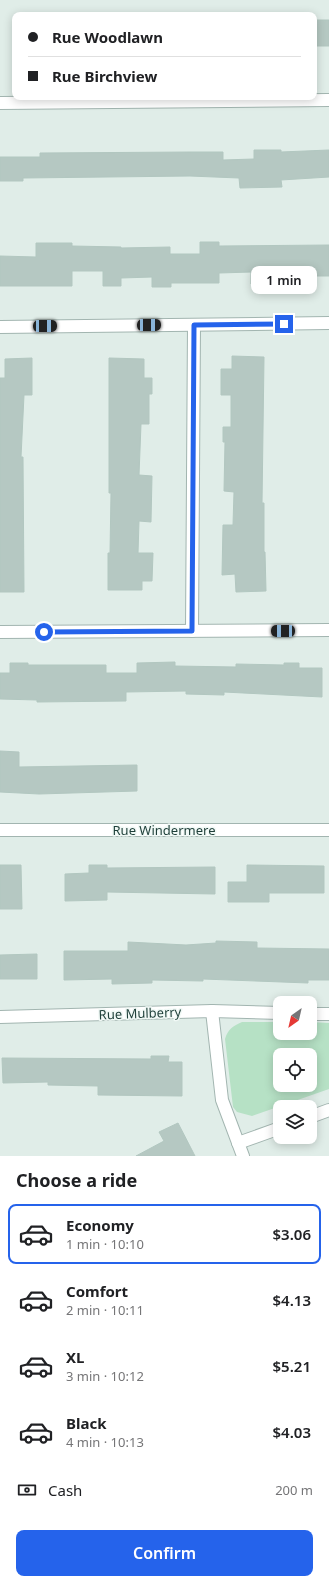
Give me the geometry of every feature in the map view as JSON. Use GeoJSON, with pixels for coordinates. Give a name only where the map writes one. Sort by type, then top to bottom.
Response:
{"type":"FeatureCollection","features":[{"type":"Feature","properties":{"kind":"street"},"geometry":{"type":"LineString","coordinates":[[0,103],[329,100]]}},
{"type":"Feature","properties":{"kind":"street"},"geometry":{"type":"LineString","coordinates":[[0,327],[329,323]]}},
{"type":"Feature","properties":{"kind":"street"},"geometry":{"type":"LineString","coordinates":[[192,631],[194,325]]}},
{"type":"Feature","properties":{"kind":"street"},"geometry":{"type":"LineString","coordinates":[[0,632],[329,630]]}},
{"type":"Feature","properties":{"kind":"street","name":"Rue Windermere"},"geometry":{"type":"LineString","coordinates":[[0,830],[329,830]]}},
{"type":"Feature","properties":{"kind":"street"},"geometry":{"type":"LineString","coordinates":[[212,1010],[222,1100],[243,1156]]}},
{"type":"Feature","properties":{"kind":"street","name":"Rue Mulberry"},"geometry":{"type":"LineString","coordinates":[[0,1016],[212,1010],[273,1013]]}},
{"type":"Feature","properties":{"kind":"street"},"geometry":{"type":"LineString","coordinates":[[317,1014],[329,1014]]}},
{"type":"Feature","properties":{"kind":"street"},"geometry":{"type":"LineString","coordinates":[[317,1114],[329,1110]]}},
{"type":"Feature","properties":{"kind":"street"},"geometry":{"type":"LineString","coordinates":[[238,1143],[273,1130]]}},
{"type":"Feature","properties":{"kind":"green space"},"geometry":{"type":"Polygon","coordinates":[[[242,1022],[273,1022],[273,1040],[317,1040],[317,1022],[329,1023],[329,1089],[298,1100],[273,1100],[273,1109],[252,1116],[237,1112],[233,1107],[225,1039],[229,1030],[233,1026],[242,1022]]]}},
{"type":"Feature","properties":{"kind":"building"},"geometry":{"type":"Polygon","coordinates":[[[317,20],[329,20],[329,46],[317,46],[317,20]]]}},
{"type":"Feature","properties":{"kind":"building"},"geometry":{"type":"Polygon","coordinates":[[[254,150],[281,150],[281,152],[329,150],[329,177],[281,180],[282,187],[240,188],[239,178],[190,176],[23,178],[23,181],[0,181],[0,157],[40,157],[40,153],[223,152],[223,160],[254,159],[254,150]]]}},
{"type":"Feature","properties":{"kind":"building"},"geometry":{"type":"Polygon","coordinates":[[[200,242],[219,242],[219,246],[329,245],[329,276],[316,276],[316,282],[251,284],[251,272],[219,273],[219,283],[171,283],[171,287],[152,287],[152,277],[121,278],[121,286],[103,286],[103,271],[72,271],[72,286],[0,286],[0,256],[36,257],[36,243],[72,243],[72,246],[121,248],[170,247],[170,254],[200,254],[200,242]]]}},
{"type":"Feature","properties":{"kind":"building"},"geometry":{"type":"Polygon","coordinates":[[[232,356],[264,357],[262,503],[264,503],[266,591],[236,592],[235,574],[222,575],[223,525],[233,525],[234,492],[224,491],[225,442],[223,442],[223,427],[231,427],[231,395],[221,395],[221,369],[232,369],[232,356]]]}},
{"type":"Feature","properties":{"kind":"building"},"geometry":{"type":"Polygon","coordinates":[[[32,358],[32,395],[24,395],[21,457],[23,457],[24,592],[0,592],[0,378],[5,378],[5,359],[32,358]]]}},
{"type":"Feature","properties":{"kind":"building"},"geometry":{"type":"Polygon","coordinates":[[[109,358],[144,359],[144,378],[152,378],[152,394],[149,394],[149,424],[141,424],[139,475],[152,476],[151,522],[139,521],[138,553],[153,553],[152,581],[142,581],[142,590],[108,590],[111,493],[109,493],[109,358]]]}},
{"type":"Feature","properties":{"kind":"building"},"geometry":{"type":"Polygon","coordinates":[[[175,662],[175,666],[236,667],[236,664],[284,665],[284,663],[299,663],[299,668],[322,668],[322,697],[224,692],[224,695],[186,694],[186,691],[126,692],[126,701],[37,702],[37,700],[0,699],[0,673],[10,673],[10,663],[28,663],[28,665],[106,665],[106,673],[137,673],[137,663],[175,662]]]}},
{"type":"Feature","properties":{"kind":"building"},"geometry":{"type":"Polygon","coordinates":[[[0,751],[19,752],[19,767],[137,765],[137,791],[39,794],[0,792],[0,751]]]}},
{"type":"Feature","properties":{"kind":"building"},"geometry":{"type":"Polygon","coordinates":[[[0,865],[21,865],[22,909],[0,909],[0,865]]]}},
{"type":"Feature","properties":{"kind":"building"},"geometry":{"type":"Polygon","coordinates":[[[89,865],[107,865],[107,868],[215,867],[215,894],[107,892],[107,900],[65,901],[65,874],[89,873],[89,865]]]}},
{"type":"Feature","properties":{"kind":"building"},"geometry":{"type":"Polygon","coordinates":[[[247,865],[324,866],[324,893],[269,893],[269,902],[228,902],[228,882],[247,882],[247,865]]]}},
{"type":"Feature","properties":{"kind":"building"},"geometry":{"type":"Polygon","coordinates":[[[216,941],[257,942],[257,948],[329,949],[329,980],[308,980],[308,983],[203,979],[203,981],[152,980],[152,983],[112,984],[112,979],[64,980],[64,951],[128,951],[128,942],[186,945],[216,943],[216,941]]]}},
{"type":"Feature","properties":{"kind":"building"},"geometry":{"type":"Polygon","coordinates":[[[37,954],[37,979],[0,979],[0,955],[37,954]]]}},
{"type":"Feature","properties":{"kind":"building"},"geometry":{"type":"Polygon","coordinates":[[[151,1056],[169,1056],[168,1062],[182,1062],[182,1096],[98,1095],[98,1086],[48,1085],[48,1082],[3,1083],[2,1058],[151,1059],[151,1056]]]}},
{"type":"Feature","properties":{"kind":"building"},"geometry":{"type":"Polygon","coordinates":[[[178,1123],[195,1156],[136,1156],[164,1141],[159,1132],[178,1123]]]}},
{"type":"Feature","properties":{"kind":"route"},"geometry":{"type":"LineString","coordinates":[[44,632],[192,631],[194,325],[284,324]]}}]}
